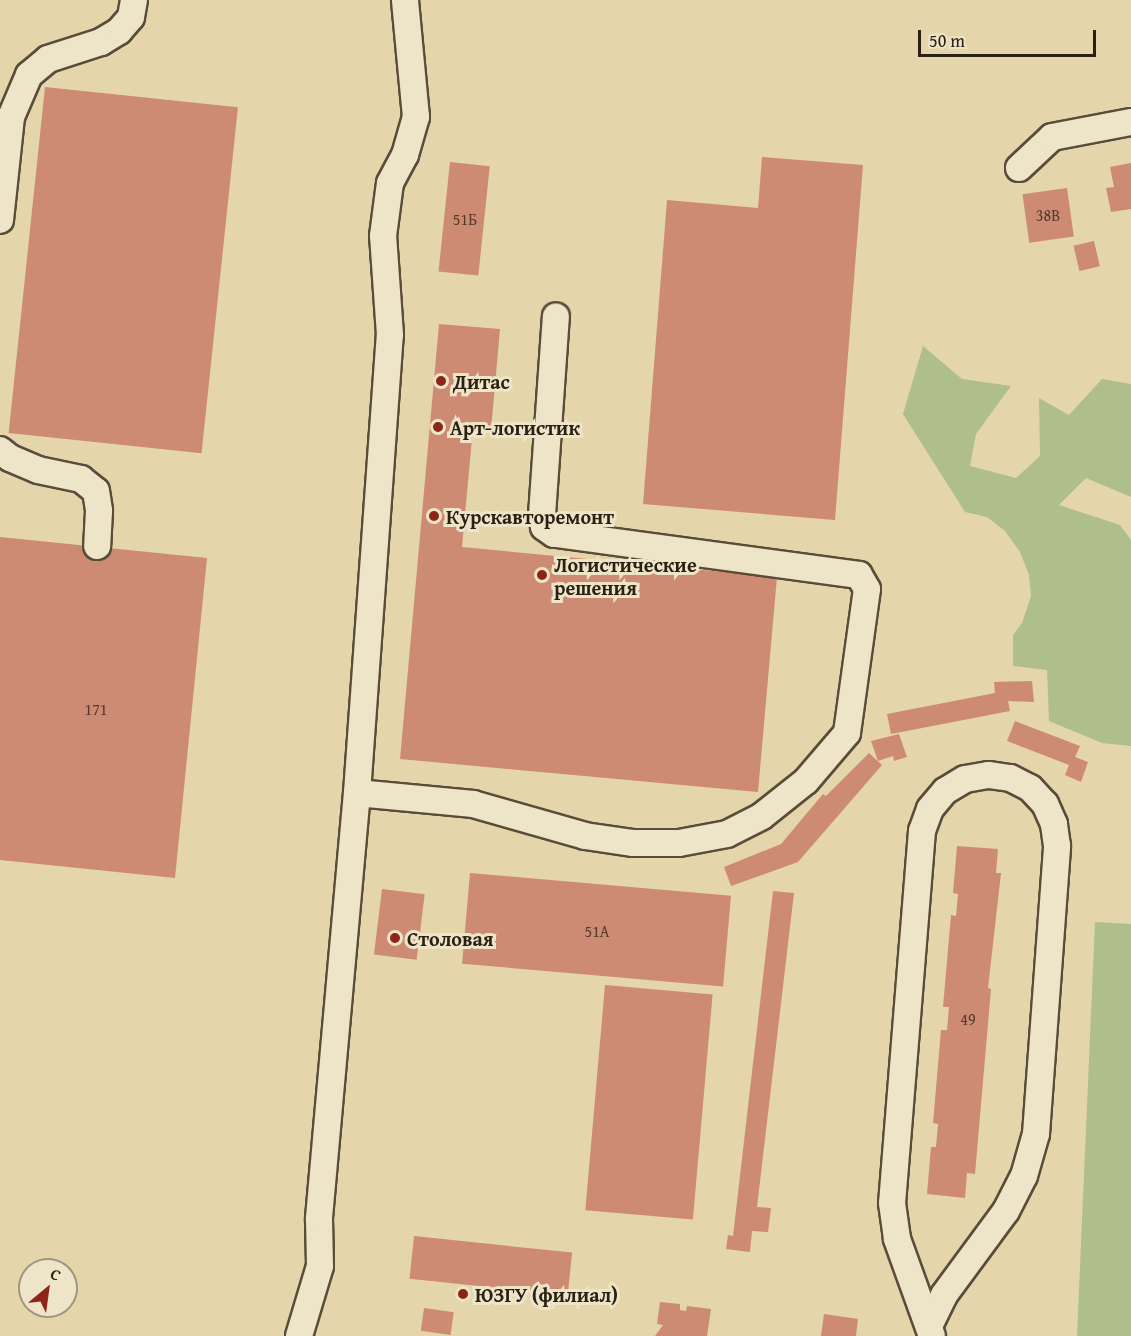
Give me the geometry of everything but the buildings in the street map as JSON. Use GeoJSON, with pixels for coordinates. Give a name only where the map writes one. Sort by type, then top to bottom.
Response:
{"type":"FeatureCollection","features":[{"type":"Feature","properties":{"kind":"lane"},"geometry":{"type":"LineString","coordinates":[[0,220],[10,117],[29,75],[48,59],[101,42],[119,31],[131,17],[134,0]]}},
{"type":"Feature","properties":{"kind":"lane"},"geometry":{"type":"LineString","coordinates":[[299,1336],[321,1257],[319,1218],[357,793],[390,335],[383,236],[390,183],[405,155],[416,117],[405,0]]}},
{"type":"Feature","properties":{"kind":"lane"},"geometry":{"type":"LineString","coordinates":[[1019,168],[1052,137],[1131,122]]}},
{"type":"Feature","properties":{"kind":"lane"},"geometry":{"type":"LineString","coordinates":[[357,793],[473,804],[585,836],[633,843],[679,843],[727,834],[762,816],[806,781],[847,733],[867,589],[859,575],[554,534],[544,527],[542,515],[556,316]]}},
{"type":"Feature","properties":{"kind":"lane"},"geometry":{"type":"LineString","coordinates":[[0,450],[10,458],[38,470],[81,479],[96,491],[99,511],[97,546]]}},
{"type":"Feature","properties":{"kind":"lane"},"geometry":{"type":"LineString","coordinates":[[988,775],[1010,778],[1030,788],[1045,804],[1054,824],[1057,846],[1036,1134],[1024,1176],[1006,1211],[944,1295],[930,1331],[897,1239],[892,1185],[922,831],[930,809],[945,791],[965,779],[988,775]]}},
{"type":"Feature","properties":{"kind":"green space"},"geometry":{"type":"Polygon","coordinates":[[[923,346],[962,379],[1011,386],[976,434],[970,466],[1016,478],[1040,456],[1039,398],[1069,415],[1102,379],[1131,384],[1131,497],[1086,478],[1059,505],[1120,525],[1131,540],[1131,746],[1102,743],[1049,721],[1047,670],[1013,666],[1013,635],[1022,623],[1031,596],[1029,575],[1020,552],[1005,531],[987,517],[965,512],[903,414],[923,346]]]}},
{"type":"Feature","properties":{"kind":"green space"},"geometry":{"type":"Polygon","coordinates":[[[1095,922],[1131,924],[1131,1336],[1077,1336],[1095,922]]]}},
{"type":"Feature","properties":{"kind":"place","name":"Дитас"},"geometry":{"type":"Point","coordinates":[441,381]}},
{"type":"Feature","properties":{"kind":"place","name":"Арт-логистик"},"geometry":{"type":"Point","coordinates":[438,427]}},
{"type":"Feature","properties":{"kind":"place","name":"Курскавторемонт"},"geometry":{"type":"Point","coordinates":[434,516]}},
{"type":"Feature","properties":{"kind":"place","name":"Логистические решения"},"geometry":{"type":"Point","coordinates":[542,575]}},
{"type":"Feature","properties":{"kind":"place","name":"Столовая"},"geometry":{"type":"Point","coordinates":[395,938]}},
{"type":"Feature","properties":{"kind":"place","name":"ЮЗГУ (филиал)"},"geometry":{"type":"Point","coordinates":[463,1294]}}]}
